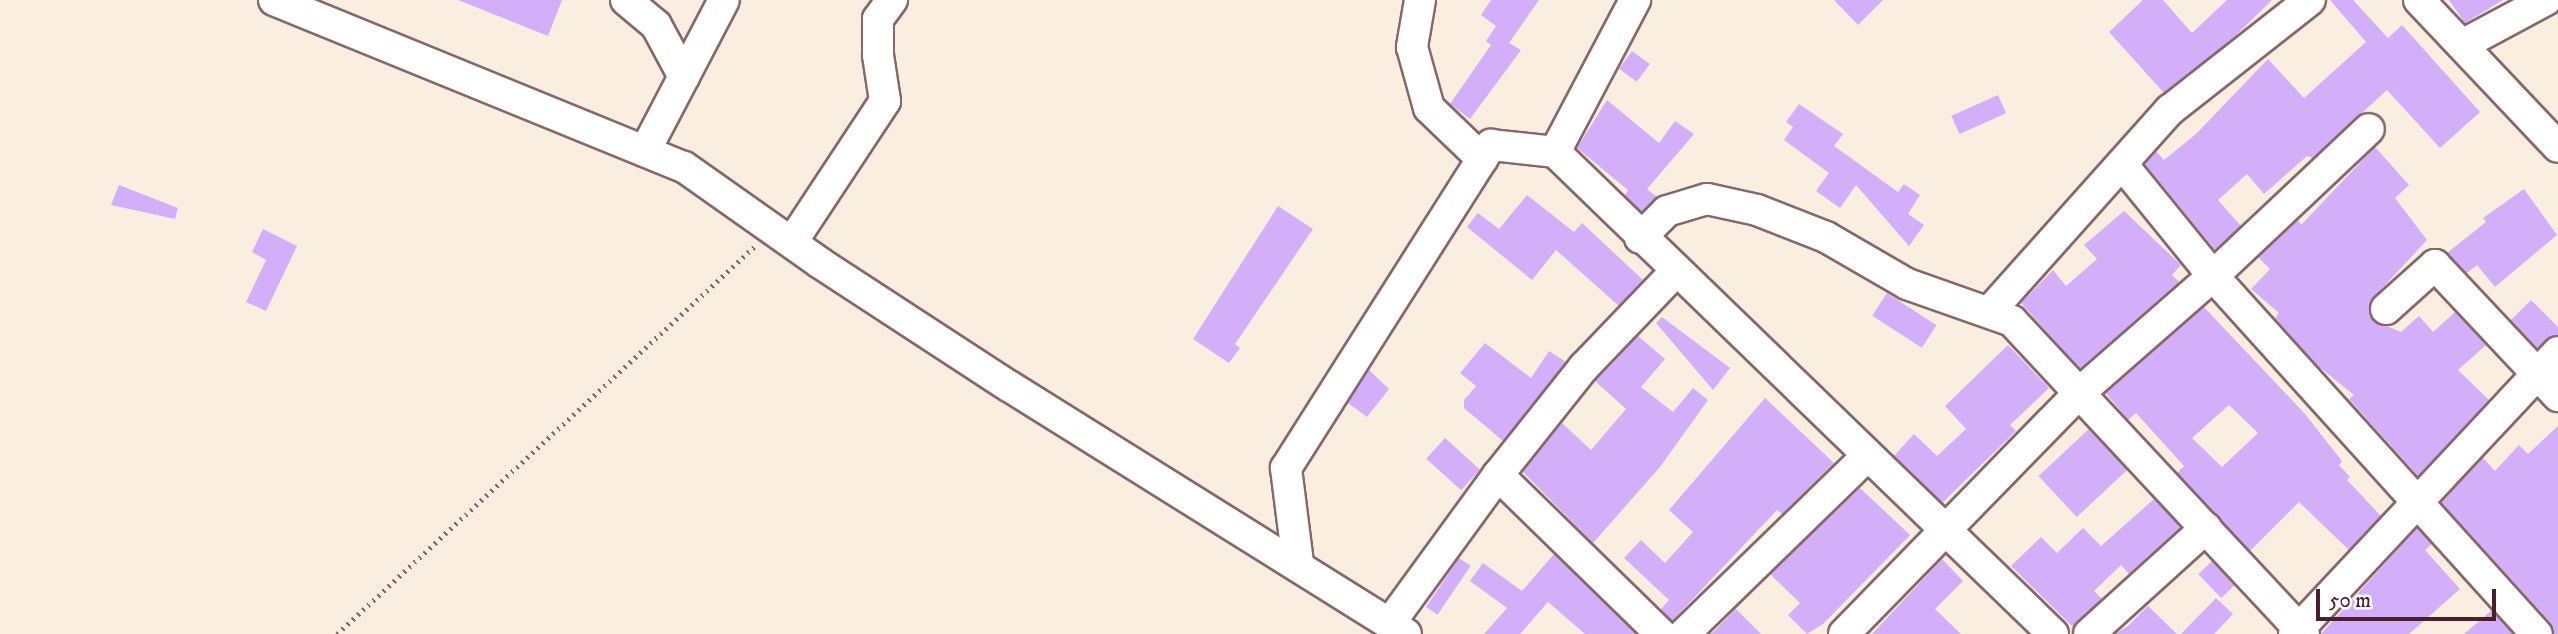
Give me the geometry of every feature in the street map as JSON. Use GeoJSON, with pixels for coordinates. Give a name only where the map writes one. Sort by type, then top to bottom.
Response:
{"type":"FeatureCollection","features":[{"type":"Feature","properties":{"kind":"street"},"geometry":{"type":"LineString","coordinates":[[274,0],[684,167],[1009,386],[1298,563],[1398,629],[1498,475],[1584,367],[1676,271]]}},
{"type":"Feature","properties":{"kind":"street"},"geometry":{"type":"LineString","coordinates":[[626,0],[656,25],[684,77]]}},
{"type":"Feature","properties":{"kind":"street"},"geometry":{"type":"LineString","coordinates":[[645,151],[724,0]]}},
{"type":"Feature","properties":{"kind":"street"},"geometry":{"type":"LineString","coordinates":[[783,235],[885,101],[878,55],[878,19],[892,0]]}},
{"type":"Feature","properties":{"kind":"street"},"geometry":{"type":"LineString","coordinates":[[1420,0],[1412,47],[1429,108],[1482,159]]}},
{"type":"Feature","properties":{"kind":"street"},"geometry":{"type":"LineString","coordinates":[[1555,152],[1635,0]]}},
{"type":"Feature","properties":{"kind":"street"},"geometry":{"type":"LineString","coordinates":[[1990,311],[2170,110],[2311,0]]}},
{"type":"Feature","properties":{"kind":"street"},"geometry":{"type":"LineString","coordinates":[[2418,0],[2558,147]]}},
{"type":"Feature","properties":{"kind":"street"},"geometry":{"type":"LineString","coordinates":[[2462,45],[2546,0]]}},
{"type":"Feature","properties":{"kind":"street"},"geometry":{"type":"LineString","coordinates":[[1844,634],[2078,394],[2213,276],[2369,129]]}},
{"type":"Feature","properties":{"kind":"street"},"geometry":{"type":"LineString","coordinates":[[1298,563],[1286,468],[1491,145],[1555,152],[1866,457],[2053,634]]}},
{"type":"Feature","properties":{"kind":"street"},"geometry":{"type":"LineString","coordinates":[[2122,164],[2213,276],[2537,634]]}},
{"type":"Feature","properties":{"kind":"street"},"geometry":{"type":"LineString","coordinates":[[1640,238],[1667,211],[1707,199],[1757,210],[1826,237],[1907,284],[1990,311],[2012,321],[2206,528],[2299,632],[2420,504],[2549,386],[2558,352]]}},
{"type":"Feature","properties":{"kind":"street"},"geometry":{"type":"LineString","coordinates":[[2386,309],[2435,265],[2549,386]]}},
{"type":"Feature","properties":{"kind":"street"},"geometry":{"type":"LineString","coordinates":[[1684,634],[1866,457]]}},
{"type":"Feature","properties":{"kind":"street"},"geometry":{"type":"LineString","coordinates":[[1498,475],[1661,634]]}},
{"type":"Feature","properties":{"kind":"street"},"geometry":{"type":"LineString","coordinates":[[2090,634],[2206,528]]}},
{"type":"Feature","properties":{"kind":"street"},"geometry":{"type":"LineString","coordinates":[[2549,634],[2558,624]]}},
{"type":"Feature","properties":{"kind":"path"},"geometry":{"type":"LineString","coordinates":[[337,634],[783,235]]}},
{"type":"Feature","properties":{"kind":"building"},"geometry":{"type":"Polygon","coordinates":[[[458,0],[562,0],[548,36],[458,0]]]}},
{"type":"Feature","properties":{"kind":"building"},"geometry":{"type":"Polygon","coordinates":[[[1491,0],[1539,0],[1509,43],[1521,50],[1470,119],[1450,104],[1491,45],[1486,41],[1496,26],[1481,15],[1491,0]]]}},
{"type":"Feature","properties":{"kind":"building"},"geometry":{"type":"Polygon","coordinates":[[[1834,0],[1883,0],[1858,25],[1834,0]]]}},
{"type":"Feature","properties":{"kind":"building"},"geometry":{"type":"Polygon","coordinates":[[[2143,0],[2163,0],[2192,33],[2227,0],[2272,0],[2231,40],[2164,93],[2109,32],[2143,0]]]}},
{"type":"Feature","properties":{"kind":"building"},"geometry":{"type":"Polygon","coordinates":[[[2330,0],[2353,0],[2388,38],[2402,25],[2480,112],[2440,148],[2387,90],[2313,158],[2307,156],[2264,194],[2247,174],[2218,200],[2241,226],[2215,250],[2145,164],[2156,151],[2164,160],[2196,134],[2268,59],[2304,98],[2366,42],[2330,0]]]}},
{"type":"Feature","properties":{"kind":"building"},"geometry":{"type":"Polygon","coordinates":[[[2449,0],[2503,0],[2465,23],[2449,0]]]}},
{"type":"Feature","properties":{"kind":"building"},"geometry":{"type":"Polygon","coordinates":[[[1632,51],[1650,64],[1637,82],[1619,69],[1632,51]]]}},
{"type":"Feature","properties":{"kind":"building"},"geometry":{"type":"Polygon","coordinates":[[[1998,95],[2006,113],[1960,134],[1951,116],[1998,95]]]}},
{"type":"Feature","properties":{"kind":"building"},"geometry":{"type":"Polygon","coordinates":[[[1607,100],[1659,143],[1675,121],[1694,134],[1647,189],[1657,197],[1642,212],[1625,195],[1628,190],[1577,148],[1607,100]]]}},
{"type":"Feature","properties":{"kind":"building"},"geometry":{"type":"Polygon","coordinates":[[[1799,104],[1843,134],[1834,146],[1898,192],[1904,184],[1920,195],[1908,214],[1924,225],[1909,246],[1856,185],[1840,208],[1816,191],[1829,173],[1784,140],[1793,127],[1786,122],[1799,104]]]}},
{"type":"Feature","properties":{"kind":"building"},"geometry":{"type":"Polygon","coordinates":[[[2375,147],[2409,185],[2395,198],[2427,240],[2374,297],[2369,312],[2373,320],[2401,332],[2419,316],[2433,332],[2455,312],[2486,345],[2458,370],[2489,400],[2418,476],[2349,399],[2354,395],[2318,366],[2275,318],[2279,313],[2251,289],[2270,269],[2258,257],[2298,220],[2301,225],[2375,147]]]}},
{"type":"Feature","properties":{"kind":"building"},"geometry":{"type":"Polygon","coordinates":[[[119,185],[178,208],[175,219],[111,205],[119,185]]]}},
{"type":"Feature","properties":{"kind":"building"},"geometry":{"type":"Polygon","coordinates":[[[2524,189],[2557,235],[2495,287],[2477,265],[2467,273],[2447,253],[2486,222],[2483,218],[2524,189]]]}},
{"type":"Feature","properties":{"kind":"building"},"geometry":{"type":"Polygon","coordinates":[[[1527,195],[1574,232],[1582,223],[1643,280],[1619,306],[1556,250],[1532,280],[1467,227],[1478,213],[1499,229],[1527,195]]]}},
{"type":"Feature","properties":{"kind":"building"},"geometry":{"type":"Polygon","coordinates":[[[1278,206],[1313,229],[1235,344],[1240,348],[1229,363],[1193,339],[1278,206]]]}},
{"type":"Feature","properties":{"kind":"building"},"geometry":{"type":"Polygon","coordinates":[[[2124,211],[2181,265],[2172,275],[2179,282],[2080,369],[2021,303],[2053,270],[2066,286],[2097,259],[2084,245],[2124,211]]]}},
{"type":"Feature","properties":{"kind":"building"},"geometry":{"type":"Polygon","coordinates":[[[263,229],[297,246],[266,311],[246,302],[266,260],[252,252],[263,229]]]}},
{"type":"Feature","properties":{"kind":"building"},"geometry":{"type":"Polygon","coordinates":[[[1887,293],[1936,325],[1922,348],[1872,316],[1887,293]]]}},
{"type":"Feature","properties":{"kind":"building"},"geometry":{"type":"Polygon","coordinates":[[[2531,300],[2558,327],[2558,335],[2537,348],[2511,320],[2531,300]]]}},
{"type":"Feature","properties":{"kind":"building"},"geometry":{"type":"Polygon","coordinates":[[[2204,307],[2305,414],[2342,461],[2339,465],[2350,477],[2347,480],[2381,516],[2349,550],[2299,502],[2250,551],[2177,473],[2184,466],[2136,413],[2128,420],[2106,393],[2204,307]],[[2229,405],[2192,438],[2222,467],[2258,433],[2229,405]]]}},
{"type":"Feature","properties":{"kind":"building"},"geometry":{"type":"Polygon","coordinates":[[[1662,317],[1730,368],[1713,390],[1656,323],[1662,317]]]}},
{"type":"Feature","properties":{"kind":"building"},"geometry":{"type":"Polygon","coordinates":[[[1638,336],[1665,359],[1641,387],[1673,412],[1693,388],[1708,400],[1660,467],[1593,543],[1523,472],[1562,423],[1591,450],[1626,409],[1595,381],[1638,336]]]}},
{"type":"Feature","properties":{"kind":"building"},"geometry":{"type":"Polygon","coordinates":[[[1485,343],[1531,378],[1549,351],[1566,362],[1503,441],[1464,408],[1464,400],[1476,386],[1460,373],[1485,343]]]}},
{"type":"Feature","properties":{"kind":"building"},"geometry":{"type":"Polygon","coordinates":[[[2008,345],[2049,388],[2010,425],[2016,431],[1942,503],[1894,456],[1914,434],[1937,456],[1966,429],[1945,406],[2008,345]]]}},
{"type":"Feature","properties":{"kind":"building"},"geometry":{"type":"Polygon","coordinates":[[[1369,370],[1389,389],[1367,417],[1348,403],[1369,370]]]}},
{"type":"Feature","properties":{"kind":"building"},"geometry":{"type":"Polygon","coordinates":[[[1765,398],[1834,463],[1782,514],[1777,510],[1672,621],[1661,609],[1669,600],[1624,558],[1641,540],[1665,563],[1693,532],[1669,510],[1765,398]]]}},
{"type":"Feature","properties":{"kind":"building"},"geometry":{"type":"Polygon","coordinates":[[[2558,426],[2558,634],[2554,634],[2550,622],[2441,502],[2483,458],[2495,471],[2519,445],[2528,454],[2558,426]]]}},
{"type":"Feature","properties":{"kind":"building"},"geometry":{"type":"Polygon","coordinates":[[[2089,429],[2127,470],[2077,517],[2039,476],[2089,429]]]}},
{"type":"Feature","properties":{"kind":"building"},"geometry":{"type":"Polygon","coordinates":[[[1445,438],[1480,469],[1461,490],[1426,459],[1445,438]]]}},
{"type":"Feature","properties":{"kind":"building"},"geometry":{"type":"Polygon","coordinates":[[[1860,488],[1910,535],[1823,624],[1807,634],[1788,615],[1800,603],[1770,574],[1860,488]]]}},
{"type":"Feature","properties":{"kind":"building"},"geometry":{"type":"Polygon","coordinates":[[[2154,499],[2181,527],[2129,574],[2121,565],[2094,591],[2102,599],[2073,627],[2011,566],[2041,537],[2057,553],[2083,528],[2101,546],[2154,499]]]}},
{"type":"Feature","properties":{"kind":"building"},"geometry":{"type":"Polygon","coordinates":[[[2417,528],[2432,544],[2425,550],[2460,589],[2409,634],[2321,634],[2417,528]]]}},
{"type":"Feature","properties":{"kind":"building"},"geometry":{"type":"Polygon","coordinates":[[[1554,554],[1636,634],[1585,634],[1548,602],[1520,634],[1484,634],[1507,608],[1470,581],[1483,563],[1522,591],[1554,554]]]}},
{"type":"Feature","properties":{"kind":"building"},"geometry":{"type":"Polygon","coordinates":[[[1459,558],[1471,566],[1438,615],[1426,607],[1459,558]]]}},
{"type":"Feature","properties":{"kind":"building"},"geometry":{"type":"Polygon","coordinates":[[[1942,559],[1963,581],[1935,609],[1961,634],[1872,634],[1942,559]]]}},
{"type":"Feature","properties":{"kind":"building"},"geometry":{"type":"Polygon","coordinates":[[[2212,561],[2235,585],[2221,598],[2198,574],[2212,561]]]}},
{"type":"Feature","properties":{"kind":"building"},"geometry":{"type":"Polygon","coordinates":[[[2216,598],[2233,614],[2214,634],[2181,634],[2216,598]]]}},
{"type":"Feature","properties":{"kind":"building"},"geometry":{"type":"Polygon","coordinates":[[[2148,606],[2177,634],[2115,634],[2128,626],[2148,606]]]}},
{"type":"Feature","properties":{"kind":"building"},"geometry":{"type":"Polygon","coordinates":[[[1736,609],[1761,634],[1709,634],[1712,633],[1736,609]]]}},
{"type":"Feature","properties":{"kind":"building"},"geometry":{"type":"Polygon","coordinates":[[[2492,610],[2513,634],[2464,634],[2492,610]]]}}]}
